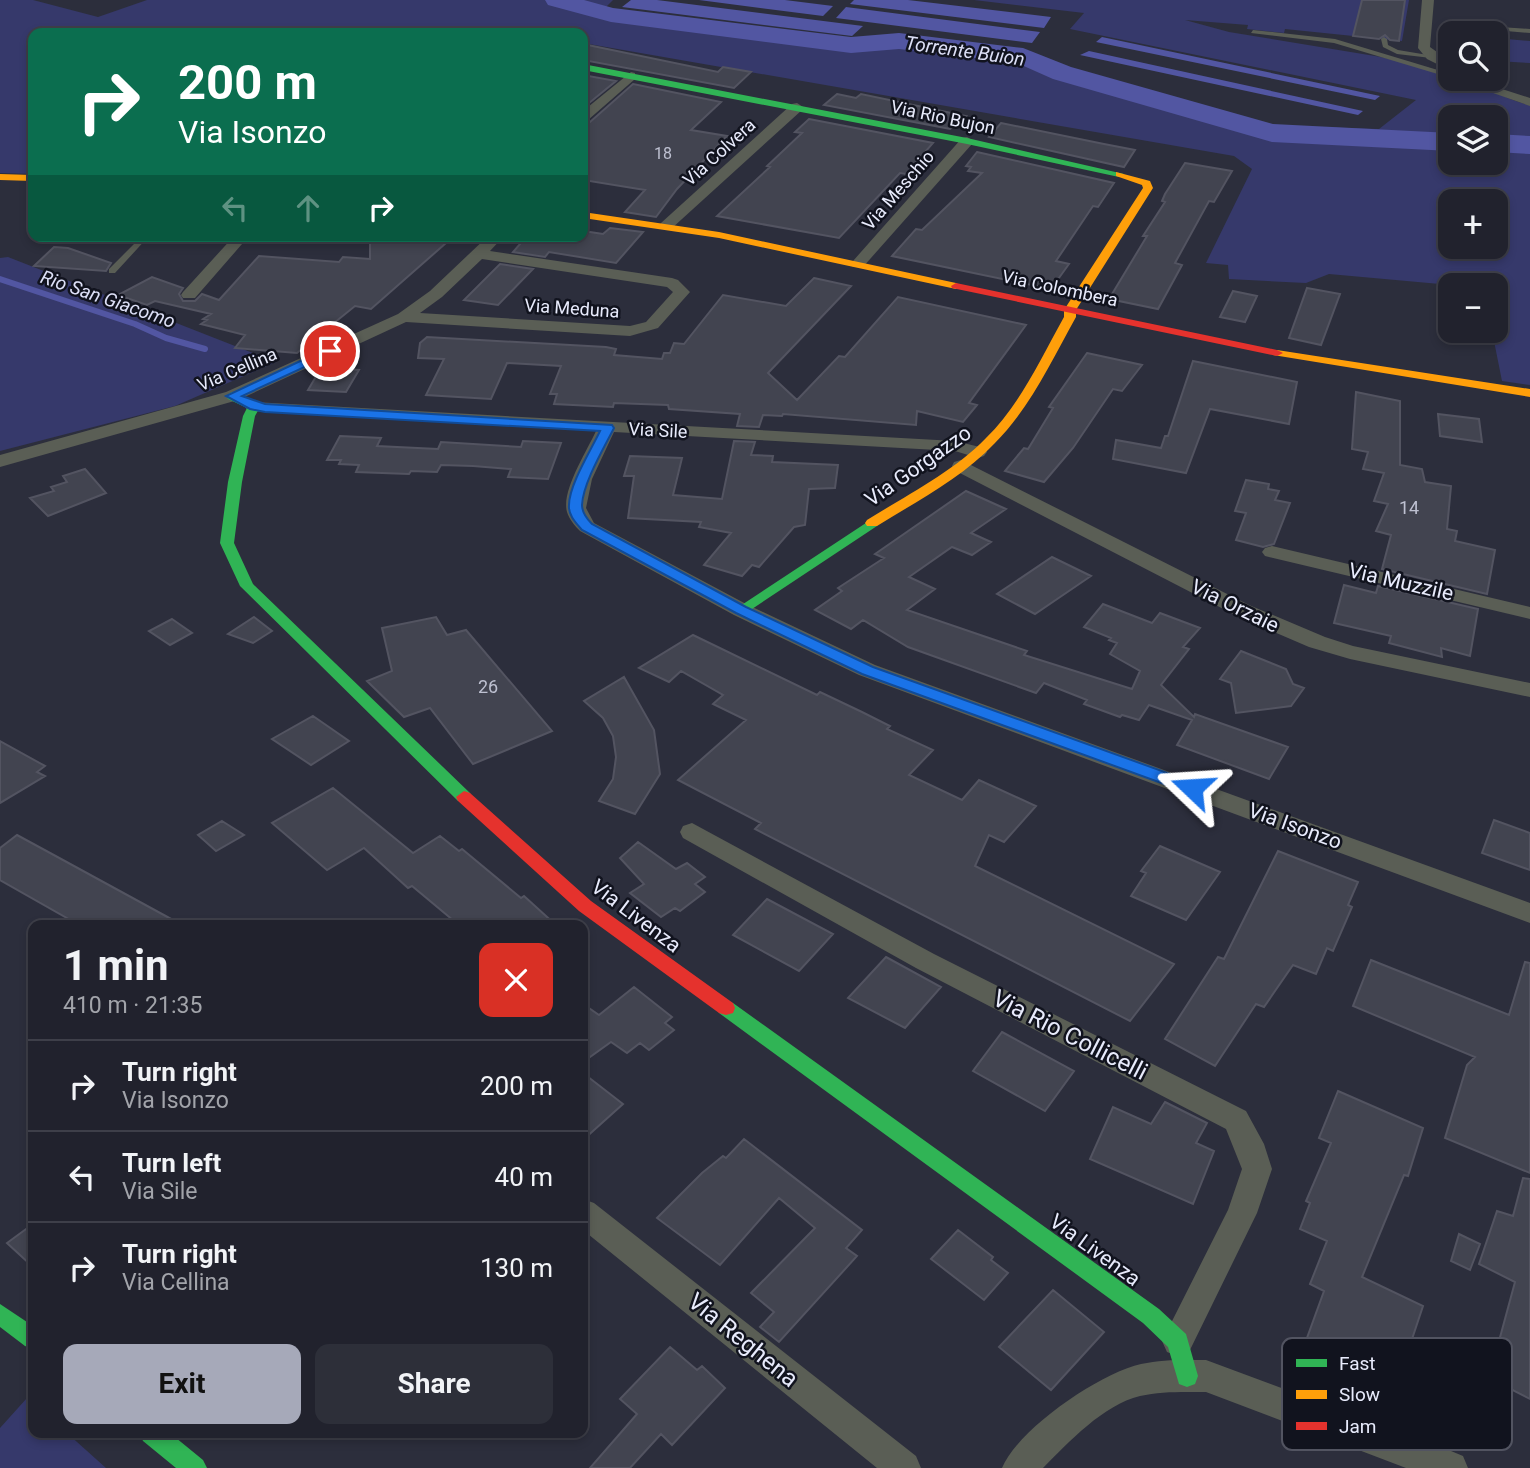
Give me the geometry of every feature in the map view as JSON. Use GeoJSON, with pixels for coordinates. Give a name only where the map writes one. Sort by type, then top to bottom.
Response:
{"type":"FeatureCollection","features":[{"type":"Feature","properties":{"kind":"street"},"geometry":{"type":"LineString","coordinates":[[1428,0],[1424,48],[1438,60]]}},
{"type":"Feature","properties":{"kind":"street","name":"Via Rio Bujon"},"geometry":{"type":"LineString","coordinates":[[588,67],[967,141],[1138,178],[1148,187],[1070,310]]}},
{"type":"Feature","properties":{"kind":"street"},"geometry":{"type":"LineString","coordinates":[[588,113],[631,76]]}},
{"type":"Feature","properties":{"kind":"street"},"geometry":{"type":"LineString","coordinates":[[1496,91],[1530,102]]}},
{"type":"Feature","properties":{"kind":"street","name":"Via Colvera"},"geometry":{"type":"LineString","coordinates":[[666,226],[797,107]]}},
{"type":"Feature","properties":{"kind":"street","name":"Via Meschio"},"geometry":{"type":"LineString","coordinates":[[858,264],[967,141]]}},
{"type":"Feature","properties":{"kind":"street"},"geometry":{"type":"LineString","coordinates":[[0,177],[28,178]]}},
{"type":"Feature","properties":{"kind":"street","name":"Via Colombera"},"geometry":{"type":"LineString","coordinates":[[588,216],[666,226],[858,264],[1234,345],[1368,369],[1530,393]]}},
{"type":"Feature","properties":{"kind":"street"},"geometry":{"type":"LineString","coordinates":[[189,295],[237,242]]}},
{"type":"Feature","properties":{"kind":"street","name":"Via Cellina"},"geometry":{"type":"LineString","coordinates":[[0,461],[232,396],[404,317],[436,294],[491,242]]}},
{"type":"Feature","properties":{"kind":"street","name":"Via Meduna"},"geometry":{"type":"LineString","coordinates":[[404,317],[630,331],[652,325],[682,292],[672,283],[479,254]]}},
{"type":"Feature","properties":{"kind":"street","name":"Via Gorgazzo"},"geometry":{"type":"LineString","coordinates":[[741,610],[961,466],[978,452],[997,434],[1041,368],[1070,317],[1070,310]]}},
{"type":"Feature","properties":{"kind":"street"},"geometry":{"type":"LineString","coordinates":[[232,396],[254,407]]}},
{"type":"Feature","properties":{"kind":"street","name":"Via Sile"},"geometry":{"type":"LineString","coordinates":[[254,407],[955,446],[978,452]]}},
{"type":"Feature","properties":{"kind":"street","name":"Via Livenza"},"geometry":{"type":"LineString","coordinates":[[254,407],[249,416],[235,482],[227,543],[247,586],[495,827],[584,906],[1151,1316],[1178,1341]]}},
{"type":"Feature","properties":{"kind":"street","name":"Via Isonzo"},"geometry":{"type":"LineString","coordinates":[[607,428],[583,481],[575,506],[578,517],[587,527],[741,610],[867,670],[1530,913]]}},
{"type":"Feature","properties":{"kind":"street","name":"Via Orzaie"},"geometry":{"type":"LineString","coordinates":[[961,466],[1285,630],[1350,652],[1530,690]]}},
{"type":"Feature","properties":{"kind":"street","name":"Via Muzzile"},"geometry":{"type":"LineString","coordinates":[[1272,552],[1530,613]]}},
{"type":"Feature","properties":{"kind":"street","name":"Via Rio Collicelli"},"geometry":{"type":"LineString","coordinates":[[692,832],[925,961],[1236,1120],[1249,1144],[1256,1169],[1242,1213],[1178,1341]]}},
{"type":"Feature","properties":{"kind":"street","name":"Via Reghena"},"geometry":{"type":"LineString","coordinates":[[588,1216],[904,1468]]}},
{"type":"Feature","properties":{"kind":"street"},"geometry":{"type":"LineString","coordinates":[[0,1314],[28,1335]]}},
{"type":"Feature","properties":{"kind":"street"},"geometry":{"type":"LineString","coordinates":[[1178,1341],[1187,1376]]}},
{"type":"Feature","properties":{"kind":"street"},"geometry":{"type":"LineString","coordinates":[[1018,1468],[1062,1425],[1122,1386],[1166,1376],[1206,1376],[1282,1405]]}},
{"type":"Feature","properties":{"kind":"street"},"geometry":{"type":"LineString","coordinates":[[157,1438],[195,1468]]}},
{"type":"Feature","properties":{"kind":"street"},"geometry":{"type":"LineString","coordinates":[[1403,1450],[1451,1468]]}},
{"type":"Feature","properties":{"kind":"lane"},"geometry":{"type":"LineString","coordinates":[[1508,30],[1530,31]]}},
{"type":"Feature","properties":{"kind":"lane"},"geometry":{"type":"LineString","coordinates":[[1253,32],[1335,41],[1438,72]]}},
{"type":"Feature","properties":{"kind":"lane"},"geometry":{"type":"LineString","coordinates":[[1384,36],[1385,46],[1391,50],[1431,57]]}},
{"type":"Feature","properties":{"kind":"lane"},"geometry":{"type":"LineString","coordinates":[[113,271],[140,242]]}},
{"type":"Feature","properties":{"kind":"shaded area"},"geometry":{"type":"Polygon","coordinates":[[[0,0],[33,0],[98,17],[147,0],[613,0],[605,8],[871,41],[898,38],[1010,50],[1153,105],[1244,133],[1317,141],[1438,148],[1438,175],[1508,175],[1508,149],[1530,149],[1530,385],[1502,381],[1494,343],[1508,343],[1508,273],[1438,273],[1438,284],[1329,274],[1306,283],[1229,279],[1228,265],[1206,263],[1252,169],[1234,156],[588,44],[588,28],[28,28],[28,174],[0,173],[0,0]]]}},
{"type":"Feature","properties":{"kind":"shaded area"},"geometry":{"type":"Polygon","coordinates":[[[631,0],[657,0],[863,26],[852,36],[622,7],[631,0]]]}},
{"type":"Feature","properties":{"kind":"shaded area"},"geometry":{"type":"Polygon","coordinates":[[[699,0],[785,0],[833,6],[823,16],[699,0]]]}},
{"type":"Feature","properties":{"kind":"shaded area"},"geometry":{"type":"Polygon","coordinates":[[[854,0],[908,0],[1051,17],[1044,28],[850,4],[854,0]]]}},
{"type":"Feature","properties":{"kind":"shaded area"},"geometry":{"type":"Polygon","coordinates":[[[974,0],[1409,0],[1402,41],[1285,29],[1284,33],[1247,29],[1248,25],[1185,20],[1229,32],[1381,57],[1438,70],[1438,91],[1493,91],[1530,105],[1530,145],[1508,143],[1508,105],[1438,105],[1438,137],[1403,138],[1321,127],[1379,129],[1416,100],[1070,29],[1084,13],[974,0]]]}},
{"type":"Feature","properties":{"kind":"shaded area"},"geometry":{"type":"Polygon","coordinates":[[[846,7],[1040,32],[1032,43],[836,18],[846,7]]]}},
{"type":"Feature","properties":{"kind":"shaded area"},"geometry":{"type":"Polygon","coordinates":[[[1102,37],[1380,96],[1375,100],[1096,42],[1102,37]]]}},
{"type":"Feature","properties":{"kind":"shaded area"},"geometry":{"type":"Polygon","coordinates":[[[1508,39],[1530,41],[1530,63],[1508,62],[1508,39]]]}},
{"type":"Feature","properties":{"kind":"shaded area"},"geometry":{"type":"Polygon","coordinates":[[[1089,51],[1363,111],[1358,115],[1080,55],[1089,51]]]}},
{"type":"Feature","properties":{"kind":"shaded area"},"geometry":{"type":"Polygon","coordinates":[[[8,257],[276,362],[175,406],[0,451],[0,258],[8,257]]]}},
{"type":"Feature","properties":{"kind":"shaded area"},"geometry":{"type":"Polygon","coordinates":[[[27,1398],[28,1438],[73,1438],[106,1468],[0,1468],[0,1428],[27,1398]]]}},
{"type":"Feature","properties":{"kind":"building"},"geometry":{"type":"Polygon","coordinates":[[[1362,0],[1405,0],[1399,41],[1390,40],[1385,35],[1379,39],[1353,36],[1362,0]]]}},
{"type":"Feature","properties":{"kind":"building"},"geometry":{"type":"Polygon","coordinates":[[[588,45],[718,72],[723,67],[751,72],[734,88],[588,61],[588,45]]]}},
{"type":"Feature","properties":{"kind":"building"},"geometry":{"type":"Polygon","coordinates":[[[588,76],[616,81],[588,104],[588,76]]]}},
{"type":"Feature","properties":{"kind":"building"},"geometry":{"type":"Polygon","coordinates":[[[633,84],[721,102],[691,130],[727,136],[677,189],[656,217],[625,212],[645,190],[588,181],[590,122],[633,84]]]}},
{"type":"Feature","properties":{"kind":"building"},"geometry":{"type":"Polygon","coordinates":[[[837,94],[856,98],[861,94],[966,116],[950,129],[824,105],[837,94]]]}},
{"type":"Feature","properties":{"kind":"building"},"geometry":{"type":"Polygon","coordinates":[[[809,119],[933,143],[906,174],[900,173],[839,238],[717,216],[770,167],[767,166],[802,133],[795,132],[809,119]]]}},
{"type":"Feature","properties":{"kind":"building"},"geometry":{"type":"Polygon","coordinates":[[[1001,123],[1135,150],[1124,167],[989,137],[1001,123]]]}},
{"type":"Feature","properties":{"kind":"building"},"geometry":{"type":"Polygon","coordinates":[[[977,152],[1114,183],[1098,207],[1093,206],[1056,261],[1069,264],[1051,289],[892,256],[916,229],[922,230],[982,173],[968,171],[971,167],[966,166],[977,152]]]}},
{"type":"Feature","properties":{"kind":"building"},"geometry":{"type":"Polygon","coordinates":[[[1185,163],[1232,171],[1214,202],[1209,201],[1175,263],[1182,265],[1158,309],[1109,299],[1147,236],[1143,236],[1165,202],[1162,201],[1165,194],[1185,163]]]}},
{"type":"Feature","properties":{"kind":"building"},"geometry":{"type":"Polygon","coordinates":[[[610,228],[643,232],[616,263],[549,252],[545,257],[513,252],[522,242],[588,242],[588,232],[603,234],[610,228]]]}},
{"type":"Feature","properties":{"kind":"building"},"geometry":{"type":"Polygon","coordinates":[[[370,242],[447,242],[371,309],[355,306],[297,353],[235,348],[245,335],[201,324],[207,320],[203,319],[211,314],[155,301],[147,305],[118,295],[152,277],[183,288],[179,294],[183,301],[195,301],[202,294],[219,300],[259,256],[339,262],[343,257],[370,259],[370,242]]]}},
{"type":"Feature","properties":{"kind":"building"},"geometry":{"type":"Polygon","coordinates":[[[54,247],[68,248],[111,263],[106,271],[34,266],[54,247]]]}},
{"type":"Feature","properties":{"kind":"building"},"geometry":{"type":"Polygon","coordinates":[[[500,264],[533,269],[498,305],[464,300],[500,264]]]}},
{"type":"Feature","properties":{"kind":"building"},"geometry":{"type":"Polygon","coordinates":[[[814,278],[851,286],[768,373],[797,400],[839,356],[845,357],[898,297],[1026,325],[969,403],[977,405],[963,422],[917,411],[916,425],[783,414],[763,415],[759,427],[737,426],[740,414],[669,409],[668,405],[614,403],[613,407],[554,404],[557,394],[550,394],[561,366],[507,363],[491,399],[426,395],[444,359],[418,358],[420,343],[427,337],[606,347],[616,349],[614,355],[662,359],[664,353],[670,353],[674,343],[684,344],[723,295],[786,306],[814,278]]]}},
{"type":"Feature","properties":{"kind":"building"},"geometry":{"type":"Polygon","coordinates":[[[1307,288],[1340,294],[1321,345],[1289,338],[1307,288]]]}},
{"type":"Feature","properties":{"kind":"building"},"geometry":{"type":"Polygon","coordinates":[[[1233,291],[1257,296],[1245,322],[1220,317],[1233,291]]]}},
{"type":"Feature","properties":{"kind":"building"},"geometry":{"type":"Polygon","coordinates":[[[1087,353],[1142,365],[1122,391],[1113,389],[1073,448],[1044,482],[1005,471],[1024,448],[1028,449],[1053,408],[1049,407],[1087,353]]]}},
{"type":"Feature","properties":{"kind":"building"},"geometry":{"type":"Polygon","coordinates":[[[1193,361],[1297,382],[1289,424],[1210,409],[1186,473],[1113,459],[1116,440],[1161,448],[1165,436],[1168,436],[1193,361]]]}},
{"type":"Feature","properties":{"kind":"building"},"geometry":{"type":"Polygon","coordinates":[[[321,368],[359,370],[346,392],[308,390],[321,368]]]}},
{"type":"Feature","properties":{"kind":"building"},"geometry":{"type":"Polygon","coordinates":[[[1356,392],[1400,401],[1400,465],[1422,469],[1425,482],[1451,486],[1447,529],[1457,531],[1455,541],[1495,550],[1487,594],[1382,569],[1391,535],[1376,531],[1388,504],[1374,501],[1384,473],[1363,469],[1368,452],[1352,449],[1356,392]]]}},
{"type":"Feature","properties":{"kind":"building"},"geometry":{"type":"Polygon","coordinates":[[[1438,414],[1479,419],[1482,442],[1440,436],[1438,414]]]}},
{"type":"Feature","properties":{"kind":"building"},"geometry":{"type":"Polygon","coordinates":[[[340,436],[381,438],[377,446],[438,449],[441,442],[521,447],[523,441],[561,443],[548,479],[508,477],[511,469],[473,466],[441,465],[437,472],[411,471],[409,474],[356,472],[359,465],[339,464],[341,460],[327,460],[340,436]]]}},
{"type":"Feature","properties":{"kind":"building"},"geometry":{"type":"Polygon","coordinates":[[[734,441],[755,442],[751,455],[773,456],[772,462],[838,465],[835,488],[809,489],[805,525],[794,527],[759,567],[752,565],[742,576],[704,565],[731,533],[699,527],[701,522],[628,518],[634,476],[624,476],[630,456],[682,458],[673,495],[722,499],[734,441]]]}},
{"type":"Feature","properties":{"kind":"building"},"geometry":{"type":"Polygon","coordinates":[[[85,469],[106,493],[48,516],[30,498],[54,491],[51,487],[67,482],[63,476],[85,469]]]}},
{"type":"Feature","properties":{"kind":"building"},"geometry":{"type":"Polygon","coordinates":[[[1246,480],[1269,484],[1268,489],[1279,491],[1275,500],[1290,503],[1274,544],[1263,547],[1236,540],[1246,513],[1235,511],[1246,480]]]}},
{"type":"Feature","properties":{"kind":"building"},"geometry":{"type":"Polygon","coordinates":[[[966,491],[1006,509],[971,533],[991,542],[972,555],[952,547],[909,577],[935,589],[907,610],[1027,651],[1024,655],[1132,689],[1140,671],[1110,654],[1117,643],[1109,640],[1111,638],[1084,627],[1103,604],[1152,623],[1160,613],[1200,628],[1183,647],[1189,649],[1161,685],[1194,717],[1195,714],[1288,747],[1269,779],[1177,745],[1192,720],[1149,705],[1139,720],[1122,715],[1120,717],[1084,704],[1087,700],[1044,683],[1036,693],[908,647],[863,620],[851,629],[815,610],[842,591],[838,588],[884,558],[875,554],[966,491]]]}},
{"type":"Feature","properties":{"kind":"building"},"geometry":{"type":"Polygon","coordinates":[[[1052,557],[1091,576],[1035,614],[997,594],[1052,557]]]}},
{"type":"Feature","properties":{"kind":"building"},"geometry":{"type":"Polygon","coordinates":[[[1344,585],[1376,593],[1378,586],[1478,609],[1470,656],[1441,648],[1442,657],[1389,643],[1391,636],[1334,623],[1344,585]]]}},
{"type":"Feature","properties":{"kind":"building"},"geometry":{"type":"Polygon","coordinates":[[[254,617],[272,631],[253,643],[228,634],[254,617]]]}},
{"type":"Feature","properties":{"kind":"building"},"geometry":{"type":"Polygon","coordinates":[[[436,617],[447,635],[466,630],[552,731],[473,764],[430,708],[404,717],[367,681],[392,671],[382,628],[436,617]]]}},
{"type":"Feature","properties":{"kind":"building"},"geometry":{"type":"Polygon","coordinates":[[[172,619],[192,633],[170,645],[149,631],[172,619]]]}},
{"type":"Feature","properties":{"kind":"building"},"geometry":{"type":"Polygon","coordinates":[[[693,635],[817,695],[820,692],[862,712],[890,726],[887,729],[933,750],[909,775],[962,800],[979,780],[1036,806],[1004,842],[989,835],[975,866],[1174,964],[1130,1021],[755,829],[761,823],[678,780],[746,720],[713,704],[723,695],[681,671],[669,682],[639,668],[693,635]]]}},
{"type":"Feature","properties":{"kind":"building"},"geometry":{"type":"Polygon","coordinates":[[[1241,651],[1286,669],[1293,684],[1304,688],[1291,706],[1236,713],[1231,683],[1220,679],[1241,651]]]}},
{"type":"Feature","properties":{"kind":"building"},"geometry":{"type":"Polygon","coordinates":[[[624,677],[654,730],[660,774],[635,814],[599,801],[613,779],[616,757],[613,736],[603,718],[584,701],[624,677]]]}},
{"type":"Feature","properties":{"kind":"building"},"geometry":{"type":"Polygon","coordinates":[[[313,716],[349,741],[311,765],[272,739],[313,716]]]}},
{"type":"Feature","properties":{"kind":"building"},"geometry":{"type":"Polygon","coordinates":[[[0,741],[45,766],[37,772],[45,776],[0,803],[0,741]]]}},
{"type":"Feature","properties":{"kind":"building"},"geometry":{"type":"Polygon","coordinates":[[[333,788],[413,853],[440,836],[459,851],[462,849],[521,898],[524,896],[550,920],[453,920],[412,886],[408,888],[364,848],[327,870],[272,823],[333,788]]]}},
{"type":"Feature","properties":{"kind":"building"},"geometry":{"type":"Polygon","coordinates":[[[1494,820],[1530,833],[1530,870],[1482,853],[1494,820]]]}},
{"type":"Feature","properties":{"kind":"building"},"geometry":{"type":"Polygon","coordinates":[[[222,821],[244,835],[216,851],[198,835],[222,821]]]}},
{"type":"Feature","properties":{"kind":"building"},"geometry":{"type":"Polygon","coordinates":[[[17,835],[173,920],[70,920],[0,880],[0,848],[17,835]]]}},
{"type":"Feature","properties":{"kind":"building"},"geometry":{"type":"Polygon","coordinates":[[[638,842],[676,869],[687,863],[705,877],[695,884],[705,892],[680,911],[675,908],[661,917],[630,893],[644,884],[620,858],[638,842]]]}},
{"type":"Feature","properties":{"kind":"building"},"geometry":{"type":"Polygon","coordinates":[[[1160,846],[1220,872],[1186,920],[1131,896],[1146,873],[1141,871],[1160,846]]]}},
{"type":"Feature","properties":{"kind":"building"},"geometry":{"type":"Polygon","coordinates":[[[1278,851],[1358,882],[1348,905],[1352,907],[1333,951],[1327,948],[1316,974],[1293,965],[1264,1007],[1256,1004],[1215,1066],[1165,1039],[1218,957],[1224,959],[1278,851]]]}},
{"type":"Feature","properties":{"kind":"building"},"geometry":{"type":"Polygon","coordinates":[[[767,899],[833,934],[799,971],[733,935],[767,899]]]}},
{"type":"Feature","properties":{"kind":"building"},"geometry":{"type":"Polygon","coordinates":[[[886,957],[941,987],[905,1028],[848,998],[886,957]]]}},
{"type":"Feature","properties":{"kind":"building"},"geometry":{"type":"Polygon","coordinates":[[[1371,960],[1509,1015],[1525,962],[1530,963],[1530,1173],[1445,1138],[1467,1065],[1475,1057],[1353,1006],[1371,960]]]}},
{"type":"Feature","properties":{"kind":"building"},"geometry":{"type":"Polygon","coordinates":[[[634,987],[672,1017],[665,1023],[674,1030],[649,1050],[640,1043],[627,1053],[611,1042],[588,1058],[588,1007],[599,1015],[634,987]]]}},
{"type":"Feature","properties":{"kind":"building"},"geometry":{"type":"Polygon","coordinates":[[[1002,1032],[1074,1071],[1045,1111],[973,1071],[1002,1032]]]}},
{"type":"Feature","properties":{"kind":"building"},"geometry":{"type":"Polygon","coordinates":[[[588,1077],[623,1104],[588,1136],[588,1077]]]}},
{"type":"Feature","properties":{"kind":"building"},"geometry":{"type":"Polygon","coordinates":[[[1338,1091],[1423,1128],[1408,1176],[1404,1175],[1362,1277],[1423,1306],[1412,1338],[1307,1338],[1324,1291],[1310,1284],[1327,1241],[1300,1229],[1310,1203],[1306,1201],[1331,1143],[1319,1138],[1338,1091]]]}},
{"type":"Feature","properties":{"kind":"building"},"geometry":{"type":"Polygon","coordinates":[[[1165,1102],[1207,1123],[1196,1143],[1214,1151],[1193,1204],[1090,1159],[1113,1107],[1151,1124],[1165,1102]]]}},
{"type":"Feature","properties":{"kind":"building"},"geometry":{"type":"Polygon","coordinates":[[[744,1139],[862,1230],[846,1248],[857,1256],[779,1342],[760,1327],[774,1312],[751,1293],[815,1228],[779,1198],[720,1265],[657,1218],[702,1173],[723,1156],[726,1158],[744,1139]]]}},
{"type":"Feature","properties":{"kind":"building"},"geometry":{"type":"Polygon","coordinates":[[[1523,1178],[1530,1179],[1530,1399],[1512,1390],[1512,1338],[1500,1338],[1515,1282],[1479,1264],[1497,1211],[1513,1216],[1523,1178]]]}},
{"type":"Feature","properties":{"kind":"building"},"geometry":{"type":"Polygon","coordinates":[[[28,1228],[28,1262],[7,1243],[28,1228]]]}},
{"type":"Feature","properties":{"kind":"building"},"geometry":{"type":"Polygon","coordinates":[[[958,1230],[993,1257],[991,1260],[1008,1273],[984,1300],[931,1259],[958,1230]]]}},
{"type":"Feature","properties":{"kind":"building"},"geometry":{"type":"Polygon","coordinates":[[[1459,1234],[1480,1244],[1470,1270],[1451,1261],[1459,1234]]]}},
{"type":"Feature","properties":{"kind":"building"},"geometry":{"type":"Polygon","coordinates":[[[1053,1290],[1104,1332],[1051,1390],[999,1347],[1053,1290]]]}},
{"type":"Feature","properties":{"kind":"building"},"geometry":{"type":"Polygon","coordinates":[[[670,1347],[697,1370],[702,1366],[725,1388],[672,1445],[661,1434],[630,1468],[590,1468],[637,1414],[620,1399],[670,1347]]]}},
{"type":"Feature","properties":{"kind":"waterway","name":"Torrente Buion"},"geometry":{"type":"LineString","coordinates":[[557,0],[611,15],[851,45],[899,41],[1023,56],[1062,73],[1272,133],[1438,141]]}},
{"type":"Feature","properties":{"kind":"waterway","name":"Torrente Buion"},"geometry":{"type":"LineString","coordinates":[[1508,144],[1530,145]]}},
{"type":"Feature","properties":{"kind":"waterway","name":"Rio San Giacomo"},"geometry":{"type":"LineString","coordinates":[[0,279],[135,324],[166,338],[205,349]]}},
{"type":"Feature","properties":{"kind":"traffic: fast"},"geometry":{"type":"LineString","coordinates":[[588,68],[967,141],[1119,174]]}},
{"type":"Feature","properties":{"kind":"traffic: fast"},"geometry":{"type":"LineString","coordinates":[[232,396],[254,407],[249,416],[235,482],[227,543],[247,586],[464,797]]}},
{"type":"Feature","properties":{"kind":"traffic: fast"},"geometry":{"type":"LineString","coordinates":[[741,610],[872,523]]}},
{"type":"Feature","properties":{"kind":"traffic: fast"},"geometry":{"type":"LineString","coordinates":[[726,1008],[1151,1316],[1178,1341],[1187,1376]]}},
{"type":"Feature","properties":{"kind":"traffic: fast"},"geometry":{"type":"LineString","coordinates":[[0,1314],[28,1335]]}},
{"type":"Feature","properties":{"kind":"traffic: fast"},"geometry":{"type":"LineString","coordinates":[[157,1438],[195,1468]]}},
{"type":"Feature","properties":{"kind":"traffic: slow"},"geometry":{"type":"LineString","coordinates":[[872,523],[967,461],[1005,425],[1041,369],[1070,317],[1070,310],[1148,188],[1147,183],[1119,174]]}},
{"type":"Feature","properties":{"kind":"traffic: slow"},"geometry":{"type":"LineString","coordinates":[[0,177],[28,178]]}},
{"type":"Feature","properties":{"kind":"traffic: slow"},"geometry":{"type":"LineString","coordinates":[[588,216],[719,235],[956,286]]}},
{"type":"Feature","properties":{"kind":"traffic: slow"},"geometry":{"type":"LineString","coordinates":[[1277,353],[1530,393]]}},
{"type":"Feature","properties":{"kind":"traffic: jam"},"geometry":{"type":"LineString","coordinates":[[956,286],[1277,353]]}},
{"type":"Feature","properties":{"kind":"traffic: jam"},"geometry":{"type":"LineString","coordinates":[[464,797],[585,906],[726,1008]]}},
{"type":"Feature","properties":{"kind":"route"},"geometry":{"type":"LineString","coordinates":[[330,351],[232,396],[248,405],[265,408],[607,428],[575,506],[578,517],[587,527],[741,610],[867,670],[1192,788]]}}]}
